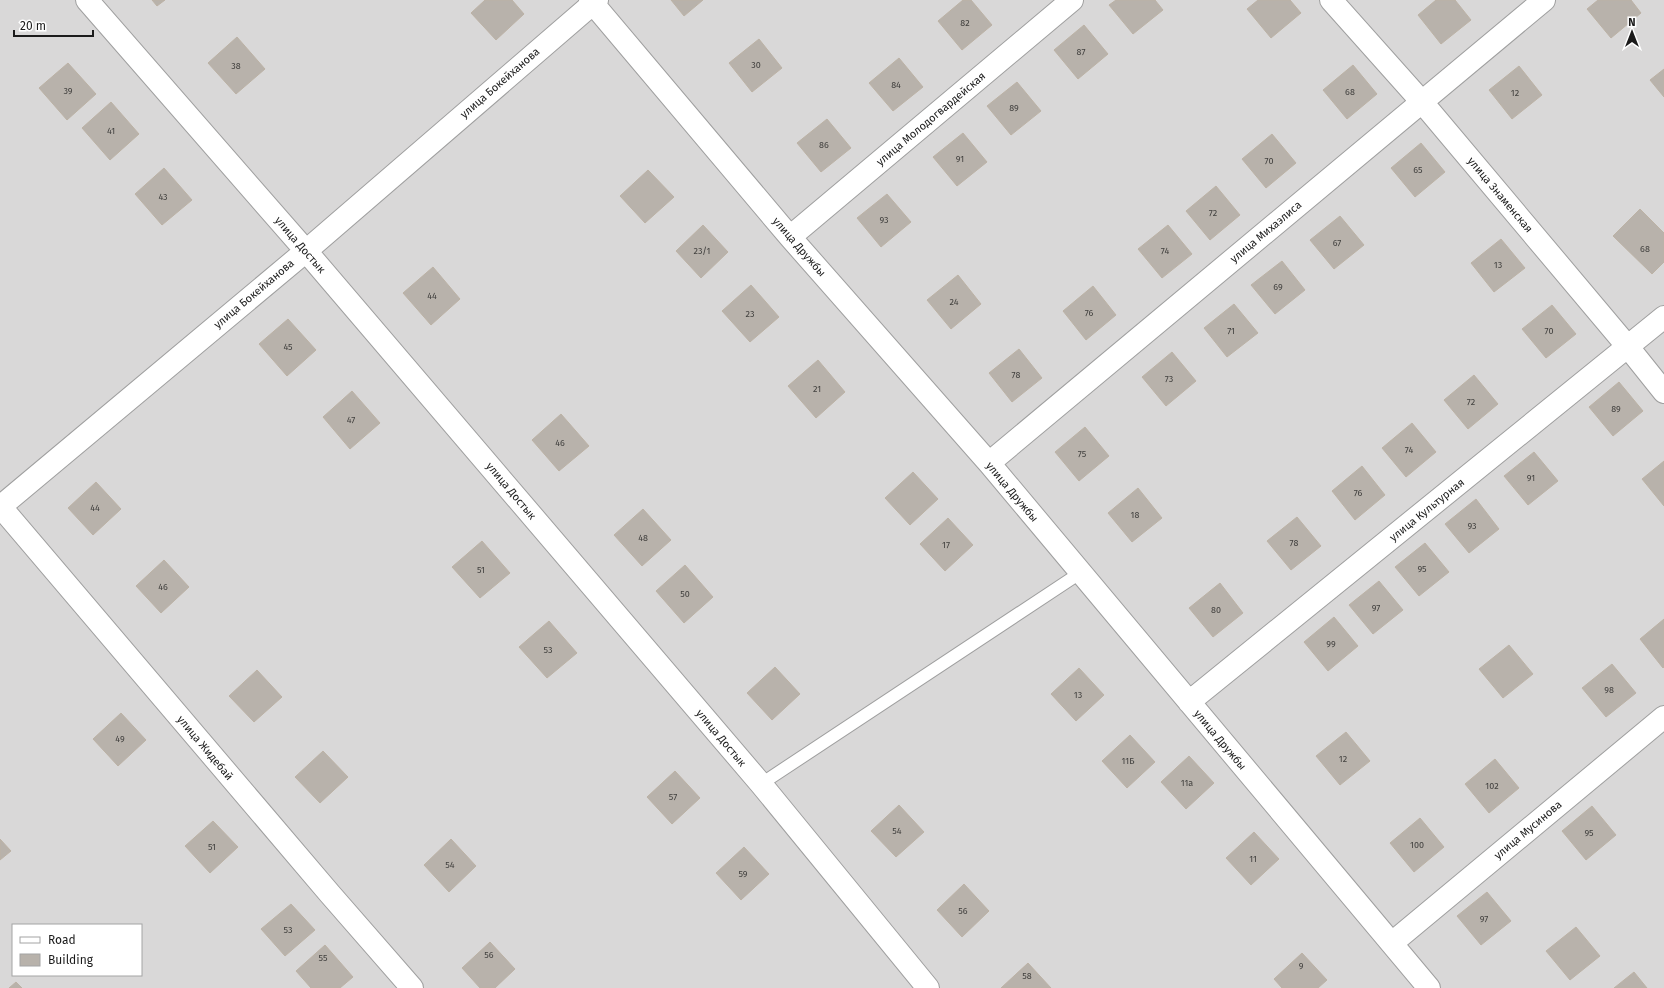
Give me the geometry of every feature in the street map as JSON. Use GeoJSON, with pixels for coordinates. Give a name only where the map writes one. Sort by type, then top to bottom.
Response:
{"type":"FeatureCollection","features":[{"type":"Feature","properties":{"kind":"street","name":"улица Достык"},"geometry":{"type":"LineString","coordinates":[[87,0],[306,251],[761,784],[928,988]]}},
{"type":"Feature","properties":{"kind":"street","name":"улица Молодогвардейская"},"geometry":{"type":"LineString","coordinates":[[790,237],[1072,0]]}},
{"type":"Feature","properties":{"kind":"street","name":"улица Знаменская"},"geometry":{"type":"LineString","coordinates":[[1331,0],[1422,102],[1664,392]]}},
{"type":"Feature","properties":{"kind":"street","name":"улица Михаэлиса"},"geometry":{"type":"LineString","coordinates":[[989,463],[1544,0]]}},
{"type":"Feature","properties":{"kind":"street","name":"улица Бокейханова"},"geometry":{"type":"LineString","coordinates":[[0,506],[306,251],[593,1]]}},
{"type":"Feature","properties":{"kind":"street","name":"улица Дружбы"},"geometry":{"type":"LineString","coordinates":[[593,1],[790,237],[989,463],[1429,988]]}},
{"type":"Feature","properties":{"kind":"street","name":"улица Культурная"},"geometry":{"type":"LineString","coordinates":[[1189,702],[1664,317]]}},
{"type":"Feature","properties":{"kind":"street","name":"улица Жидебай"},"geometry":{"type":"LineString","coordinates":[[0,506],[330,894],[412,988]]}},
{"type":"Feature","properties":{"kind":"street","name":"улица Мусинова"},"geometry":{"type":"LineString","coordinates":[[1392,943],[1664,717]]}},
{"type":"Feature","properties":{"kind":"lane"},"geometry":{"type":"LineString","coordinates":[[761,784],[1080,573]]}},
{"type":"Feature","properties":{"kind":"shaded area"},"geometry":{"type":"Polygon","coordinates":[[[0,0],[1664,0],[1664,988],[0,988],[0,0]]]}},
{"type":"Feature","properties":{"kind":"building"},"geometry":{"type":"Polygon","coordinates":[[[152,0],[165,0],[157,6],[152,0]]]}},
{"type":"Feature","properties":{"kind":"building"},"geometry":{"type":"Polygon","coordinates":[[[485,0],[512,0],[524,14],[496,40],[471,13],[485,0]]]}},
{"type":"Feature","properties":{"kind":"building"},"geometry":{"type":"Polygon","coordinates":[[[671,0],[703,0],[684,16],[671,0]]]}},
{"type":"Feature","properties":{"kind":"building"},"geometry":{"type":"Polygon","coordinates":[[[963,0],[971,0],[992,25],[962,50],[938,21],[963,0]]]}},
{"type":"Feature","properties":{"kind":"building"},"geometry":{"type":"Polygon","coordinates":[[[1116,0],[1155,0],[1163,10],[1133,34],[1109,5],[1116,0]]]}},
{"type":"Feature","properties":{"kind":"building"},"geometry":{"type":"Polygon","coordinates":[[[1258,0],[1290,0],[1301,13],[1271,38],[1247,9],[1258,0]]]}},
{"type":"Feature","properties":{"kind":"building"},"geometry":{"type":"Polygon","coordinates":[[[1436,0],[1455,0],[1471,20],[1441,44],[1418,15],[1436,0]]]}},
{"type":"Feature","properties":{"kind":"building"},"geometry":{"type":"Polygon","coordinates":[[[1598,0],[1631,0],[1641,13],[1611,38],[1587,9],[1598,0]]]}},
{"type":"Feature","properties":{"kind":"building"},"geometry":{"type":"Polygon","coordinates":[[[1084,25],[1108,54],[1078,79],[1054,50],[1084,25]]]}},
{"type":"Feature","properties":{"kind":"building"},"geometry":{"type":"Polygon","coordinates":[[[237,37],[265,69],[236,94],[208,63],[237,37]]]}},
{"type":"Feature","properties":{"kind":"building"},"geometry":{"type":"Polygon","coordinates":[[[759,39],[782,68],[752,92],[729,63],[759,39]]]}},
{"type":"Feature","properties":{"kind":"building"},"geometry":{"type":"Polygon","coordinates":[[[899,58],[923,87],[893,111],[869,83],[899,58]]]}},
{"type":"Feature","properties":{"kind":"building"},"geometry":{"type":"Polygon","coordinates":[[[68,63],[96,94],[67,120],[39,88],[68,63]]]}},
{"type":"Feature","properties":{"kind":"building"},"geometry":{"type":"Polygon","coordinates":[[[1353,65],[1377,94],[1347,119],[1323,90],[1353,65]]]}},
{"type":"Feature","properties":{"kind":"building"},"geometry":{"type":"Polygon","coordinates":[[[1519,66],[1542,95],[1512,119],[1489,90],[1519,66]]]}},
{"type":"Feature","properties":{"kind":"building"},"geometry":{"type":"Polygon","coordinates":[[[1664,69],[1664,97],[1650,80],[1664,69]]]}},
{"type":"Feature","properties":{"kind":"building"},"geometry":{"type":"Polygon","coordinates":[[[1017,82],[1041,111],[1011,135],[987,106],[1017,82]]]}},
{"type":"Feature","properties":{"kind":"building"},"geometry":{"type":"Polygon","coordinates":[[[111,102],[139,134],[110,160],[82,128],[111,102]]]}},
{"type":"Feature","properties":{"kind":"building"},"geometry":{"type":"Polygon","coordinates":[[[827,119],[851,148],[821,172],[797,143],[827,119]]]}},
{"type":"Feature","properties":{"kind":"building"},"geometry":{"type":"Polygon","coordinates":[[[963,133],[987,162],[957,186],[933,157],[963,133]]]}},
{"type":"Feature","properties":{"kind":"building"},"geometry":{"type":"Polygon","coordinates":[[[1272,134],[1296,163],[1266,188],[1242,159],[1272,134]]]}},
{"type":"Feature","properties":{"kind":"building"},"geometry":{"type":"Polygon","coordinates":[[[1421,143],[1445,172],[1415,197],[1391,168],[1421,143]]]}},
{"type":"Feature","properties":{"kind":"building"},"geometry":{"type":"Polygon","coordinates":[[[164,168],[192,200],[162,225],[135,194],[164,168]]]}},
{"type":"Feature","properties":{"kind":"building"},"geometry":{"type":"Polygon","coordinates":[[[648,170],[674,197],[645,223],[620,196],[648,170]]]}},
{"type":"Feature","properties":{"kind":"building"},"geometry":{"type":"Polygon","coordinates":[[[1216,186],[1240,215],[1210,240],[1186,211],[1216,186]]]}},
{"type":"Feature","properties":{"kind":"building"},"geometry":{"type":"Polygon","coordinates":[[[887,194],[911,222],[881,247],[857,218],[887,194]]]}},
{"type":"Feature","properties":{"kind":"building"},"geometry":{"type":"Polygon","coordinates":[[[1640,209],[1664,233],[1664,262],[1652,274],[1613,236],[1640,209]]]}},
{"type":"Feature","properties":{"kind":"building"},"geometry":{"type":"Polygon","coordinates":[[[1340,216],[1364,245],[1334,269],[1310,240],[1340,216]]]}},
{"type":"Feature","properties":{"kind":"building"},"geometry":{"type":"Polygon","coordinates":[[[703,225],[728,252],[701,278],[676,251],[703,225]]]}},
{"type":"Feature","properties":{"kind":"building"},"geometry":{"type":"Polygon","coordinates":[[[1168,225],[1192,254],[1162,278],[1138,249],[1168,225]]]}},
{"type":"Feature","properties":{"kind":"building"},"geometry":{"type":"Polygon","coordinates":[[[1501,239],[1525,268],[1494,292],[1471,263],[1501,239]]]}},
{"type":"Feature","properties":{"kind":"building"},"geometry":{"type":"Polygon","coordinates":[[[1282,261],[1305,290],[1275,314],[1251,285],[1282,261]]]}},
{"type":"Feature","properties":{"kind":"building"},"geometry":{"type":"Polygon","coordinates":[[[433,267],[460,299],[431,325],[403,293],[433,267]]]}},
{"type":"Feature","properties":{"kind":"building"},"geometry":{"type":"Polygon","coordinates":[[[958,275],[981,304],[951,329],[927,300],[958,275]]]}},
{"type":"Feature","properties":{"kind":"building"},"geometry":{"type":"Polygon","coordinates":[[[751,285],[779,317],[750,342],[722,311],[751,285]]]}},
{"type":"Feature","properties":{"kind":"building"},"geometry":{"type":"Polygon","coordinates":[[[1093,286],[1116,315],[1086,340],[1063,311],[1093,286]]]}},
{"type":"Feature","properties":{"kind":"building"},"geometry":{"type":"Polygon","coordinates":[[[1234,304],[1258,333],[1227,357],[1204,328],[1234,304]]]}},
{"type":"Feature","properties":{"kind":"building"},"geometry":{"type":"Polygon","coordinates":[[[1552,305],[1576,334],[1546,358],[1522,329],[1552,305]]]}},
{"type":"Feature","properties":{"kind":"building"},"geometry":{"type":"Polygon","coordinates":[[[288,319],[316,350],[287,376],[259,344],[288,319]]]}},
{"type":"Feature","properties":{"kind":"building"},"geometry":{"type":"Polygon","coordinates":[[[1019,349],[1042,378],[1012,402],[989,373],[1019,349]]]}},
{"type":"Feature","properties":{"kind":"building"},"geometry":{"type":"Polygon","coordinates":[[[1172,352],[1196,381],[1166,406],[1142,377],[1172,352]]]}},
{"type":"Feature","properties":{"kind":"building"},"geometry":{"type":"Polygon","coordinates":[[[818,360],[845,392],[816,418],[788,386],[818,360]]]}},
{"type":"Feature","properties":{"kind":"building"},"geometry":{"type":"Polygon","coordinates":[[[1474,375],[1498,404],[1468,429],[1444,400],[1474,375]]]}},
{"type":"Feature","properties":{"kind":"building"},"geometry":{"type":"Polygon","coordinates":[[[1619,382],[1643,411],[1613,436],[1589,407],[1619,382]]]}},
{"type":"Feature","properties":{"kind":"building"},"geometry":{"type":"Polygon","coordinates":[[[352,391],[380,423],[350,449],[323,417],[352,391]]]}},
{"type":"Feature","properties":{"kind":"building"},"geometry":{"type":"Polygon","coordinates":[[[561,414],[589,446],[559,471],[532,440],[561,414]]]}},
{"type":"Feature","properties":{"kind":"building"},"geometry":{"type":"Polygon","coordinates":[[[1412,423],[1436,452],[1406,477],[1382,448],[1412,423]]]}},
{"type":"Feature","properties":{"kind":"building"},"geometry":{"type":"Polygon","coordinates":[[[1085,427],[1109,456],[1079,481],[1055,452],[1085,427]]]}},
{"type":"Feature","properties":{"kind":"building"},"geometry":{"type":"Polygon","coordinates":[[[1534,452],[1558,481],[1528,505],[1504,476],[1534,452]]]}},
{"type":"Feature","properties":{"kind":"building"},"geometry":{"type":"Polygon","coordinates":[[[1664,461],[1664,506],[1642,479],[1664,461]]]}},
{"type":"Feature","properties":{"kind":"building"},"geometry":{"type":"Polygon","coordinates":[[[1362,466],[1385,495],[1355,520],[1332,491],[1362,466]]]}},
{"type":"Feature","properties":{"kind":"building"},"geometry":{"type":"Polygon","coordinates":[[[913,472],[938,499],[910,525],[885,498],[913,472]]]}},
{"type":"Feature","properties":{"kind":"building"},"geometry":{"type":"Polygon","coordinates":[[[96,482],[121,509],[93,535],[68,508],[96,482]]]}},
{"type":"Feature","properties":{"kind":"building"},"geometry":{"type":"Polygon","coordinates":[[[1138,488],[1162,518],[1132,542],[1108,513],[1138,488]]]}},
{"type":"Feature","properties":{"kind":"building"},"geometry":{"type":"Polygon","coordinates":[[[1476,499],[1499,529],[1469,553],[1445,524],[1476,499]]]}},
{"type":"Feature","properties":{"kind":"building"},"geometry":{"type":"Polygon","coordinates":[[[643,509],[671,540],[642,566],[614,535],[643,509]]]}},
{"type":"Feature","properties":{"kind":"building"},"geometry":{"type":"Polygon","coordinates":[[[1297,517],[1321,546],[1291,570],[1267,541],[1297,517]]]}},
{"type":"Feature","properties":{"kind":"building"},"geometry":{"type":"Polygon","coordinates":[[[948,518],[973,545],[945,571],[920,544],[948,518]]]}},
{"type":"Feature","properties":{"kind":"building"},"geometry":{"type":"Polygon","coordinates":[[[482,541],[510,573],[480,598],[452,567],[482,541]]]}},
{"type":"Feature","properties":{"kind":"building"},"geometry":{"type":"Polygon","coordinates":[[[1425,543],[1449,572],[1419,596],[1395,567],[1425,543]]]}},
{"type":"Feature","properties":{"kind":"building"},"geometry":{"type":"Polygon","coordinates":[[[164,560],[189,587],[161,613],[136,586],[164,560]]]}},
{"type":"Feature","properties":{"kind":"building"},"geometry":{"type":"Polygon","coordinates":[[[685,565],[713,597],[684,623],[656,591],[685,565]]]}},
{"type":"Feature","properties":{"kind":"building"},"geometry":{"type":"Polygon","coordinates":[[[1379,581],[1403,610],[1373,634],[1349,605],[1379,581]]]}},
{"type":"Feature","properties":{"kind":"building"},"geometry":{"type":"Polygon","coordinates":[[[1220,583],[1243,613],[1213,637],[1189,608],[1220,583]]]}},
{"type":"Feature","properties":{"kind":"building"},"geometry":{"type":"Polygon","coordinates":[[[1334,617],[1358,646],[1328,671],[1304,642],[1334,617]]]}},
{"type":"Feature","properties":{"kind":"building"},"geometry":{"type":"Polygon","coordinates":[[[1664,619],[1664,667],[1663,668],[1640,639],[1664,619]]]}},
{"type":"Feature","properties":{"kind":"building"},"geometry":{"type":"Polygon","coordinates":[[[549,621],[577,653],[547,678],[519,647],[549,621]]]}},
{"type":"Feature","properties":{"kind":"building"},"geometry":{"type":"Polygon","coordinates":[[[1509,645],[1533,674],[1503,698],[1479,669],[1509,645]]]}},
{"type":"Feature","properties":{"kind":"building"},"geometry":{"type":"Polygon","coordinates":[[[1612,664],[1636,693],[1606,717],[1582,688],[1612,664]]]}},
{"type":"Feature","properties":{"kind":"building"},"geometry":{"type":"Polygon","coordinates":[[[775,667],[800,694],[772,720],[747,693],[775,667]]]}},
{"type":"Feature","properties":{"kind":"building"},"geometry":{"type":"Polygon","coordinates":[[[1079,668],[1104,695],[1076,721],[1051,694],[1079,668]]]}},
{"type":"Feature","properties":{"kind":"building"},"geometry":{"type":"Polygon","coordinates":[[[257,670],[282,697],[254,722],[229,696],[257,670]]]}},
{"type":"Feature","properties":{"kind":"building"},"geometry":{"type":"Polygon","coordinates":[[[121,713],[146,740],[118,766],[93,739],[121,713]]]}},
{"type":"Feature","properties":{"kind":"building"},"geometry":{"type":"Polygon","coordinates":[[[1346,732],[1370,761],[1340,785],[1316,756],[1346,732]]]}},
{"type":"Feature","properties":{"kind":"building"},"geometry":{"type":"Polygon","coordinates":[[[1130,735],[1155,762],[1127,788],[1102,761],[1130,735]]]}},
{"type":"Feature","properties":{"kind":"building"},"geometry":{"type":"Polygon","coordinates":[[[323,751],[348,777],[320,803],[295,777],[323,751]]]}},
{"type":"Feature","properties":{"kind":"building"},"geometry":{"type":"Polygon","coordinates":[[[1189,756],[1214,783],[1186,809],[1161,782],[1189,756]]]}},
{"type":"Feature","properties":{"kind":"building"},"geometry":{"type":"Polygon","coordinates":[[[1495,759],[1519,788],[1489,813],[1465,784],[1495,759]]]}},
{"type":"Feature","properties":{"kind":"building"},"geometry":{"type":"Polygon","coordinates":[[[675,771],[700,798],[672,824],[647,797],[675,771]]]}},
{"type":"Feature","properties":{"kind":"building"},"geometry":{"type":"Polygon","coordinates":[[[899,805],[924,832],[896,857],[871,831],[899,805]]]}},
{"type":"Feature","properties":{"kind":"building"},"geometry":{"type":"Polygon","coordinates":[[[1592,806],[1616,835],[1586,860],[1562,831],[1592,806]]]}},
{"type":"Feature","properties":{"kind":"building"},"geometry":{"type":"Polygon","coordinates":[[[1420,818],[1444,847],[1414,872],[1390,843],[1420,818]]]}},
{"type":"Feature","properties":{"kind":"building"},"geometry":{"type":"Polygon","coordinates":[[[213,821],[238,847],[210,873],[185,846],[213,821]]]}},
{"type":"Feature","properties":{"kind":"building"},"geometry":{"type":"Polygon","coordinates":[[[1254,832],[1279,859],[1251,885],[1226,858],[1254,832]]]}},
{"type":"Feature","properties":{"kind":"building"},"geometry":{"type":"Polygon","coordinates":[[[0,839],[11,851],[0,860],[0,839]]]}},
{"type":"Feature","properties":{"kind":"building"},"geometry":{"type":"Polygon","coordinates":[[[451,839],[476,866],[449,892],[424,865],[451,839]]]}},
{"type":"Feature","properties":{"kind":"building"},"geometry":{"type":"Polygon","coordinates":[[[744,847],[769,874],[741,900],[716,873],[744,847]]]}},
{"type":"Feature","properties":{"kind":"building"},"geometry":{"type":"Polygon","coordinates":[[[964,884],[989,911],[962,937],[937,910],[964,884]]]}},
{"type":"Feature","properties":{"kind":"building"},"geometry":{"type":"Polygon","coordinates":[[[1487,892],[1511,921],[1481,945],[1457,916],[1487,892]]]}},
{"type":"Feature","properties":{"kind":"building"},"geometry":{"type":"Polygon","coordinates":[[[291,904],[315,930],[285,956],[261,929],[291,904]]]}},
{"type":"Feature","properties":{"kind":"building"},"geometry":{"type":"Polygon","coordinates":[[[1576,927],[1600,956],[1570,980],[1546,951],[1576,927]]]}},
{"type":"Feature","properties":{"kind":"building"},"geometry":{"type":"Polygon","coordinates":[[[490,942],[515,969],[495,988],[480,988],[462,968],[490,942]]]}},
{"type":"Feature","properties":{"kind":"building"},"geometry":{"type":"Polygon","coordinates":[[[325,945],[353,977],[340,988],[311,988],[296,971],[325,945]]]}},
{"type":"Feature","properties":{"kind":"building"},"geometry":{"type":"Polygon","coordinates":[[[1302,953],[1327,980],[1318,988],[1282,988],[1274,979],[1302,953]]]}},
{"type":"Feature","properties":{"kind":"building"},"geometry":{"type":"Polygon","coordinates":[[[1028,963],[1051,988],[1001,988],[1028,963]]]}},
{"type":"Feature","properties":{"kind":"building"},"geometry":{"type":"Polygon","coordinates":[[[1634,972],[1647,988],[1614,988],[1634,972]]]}},
{"type":"Feature","properties":{"kind":"building"},"geometry":{"type":"Polygon","coordinates":[[[16,982],[22,988],[9,988],[16,982]]]}}]}
